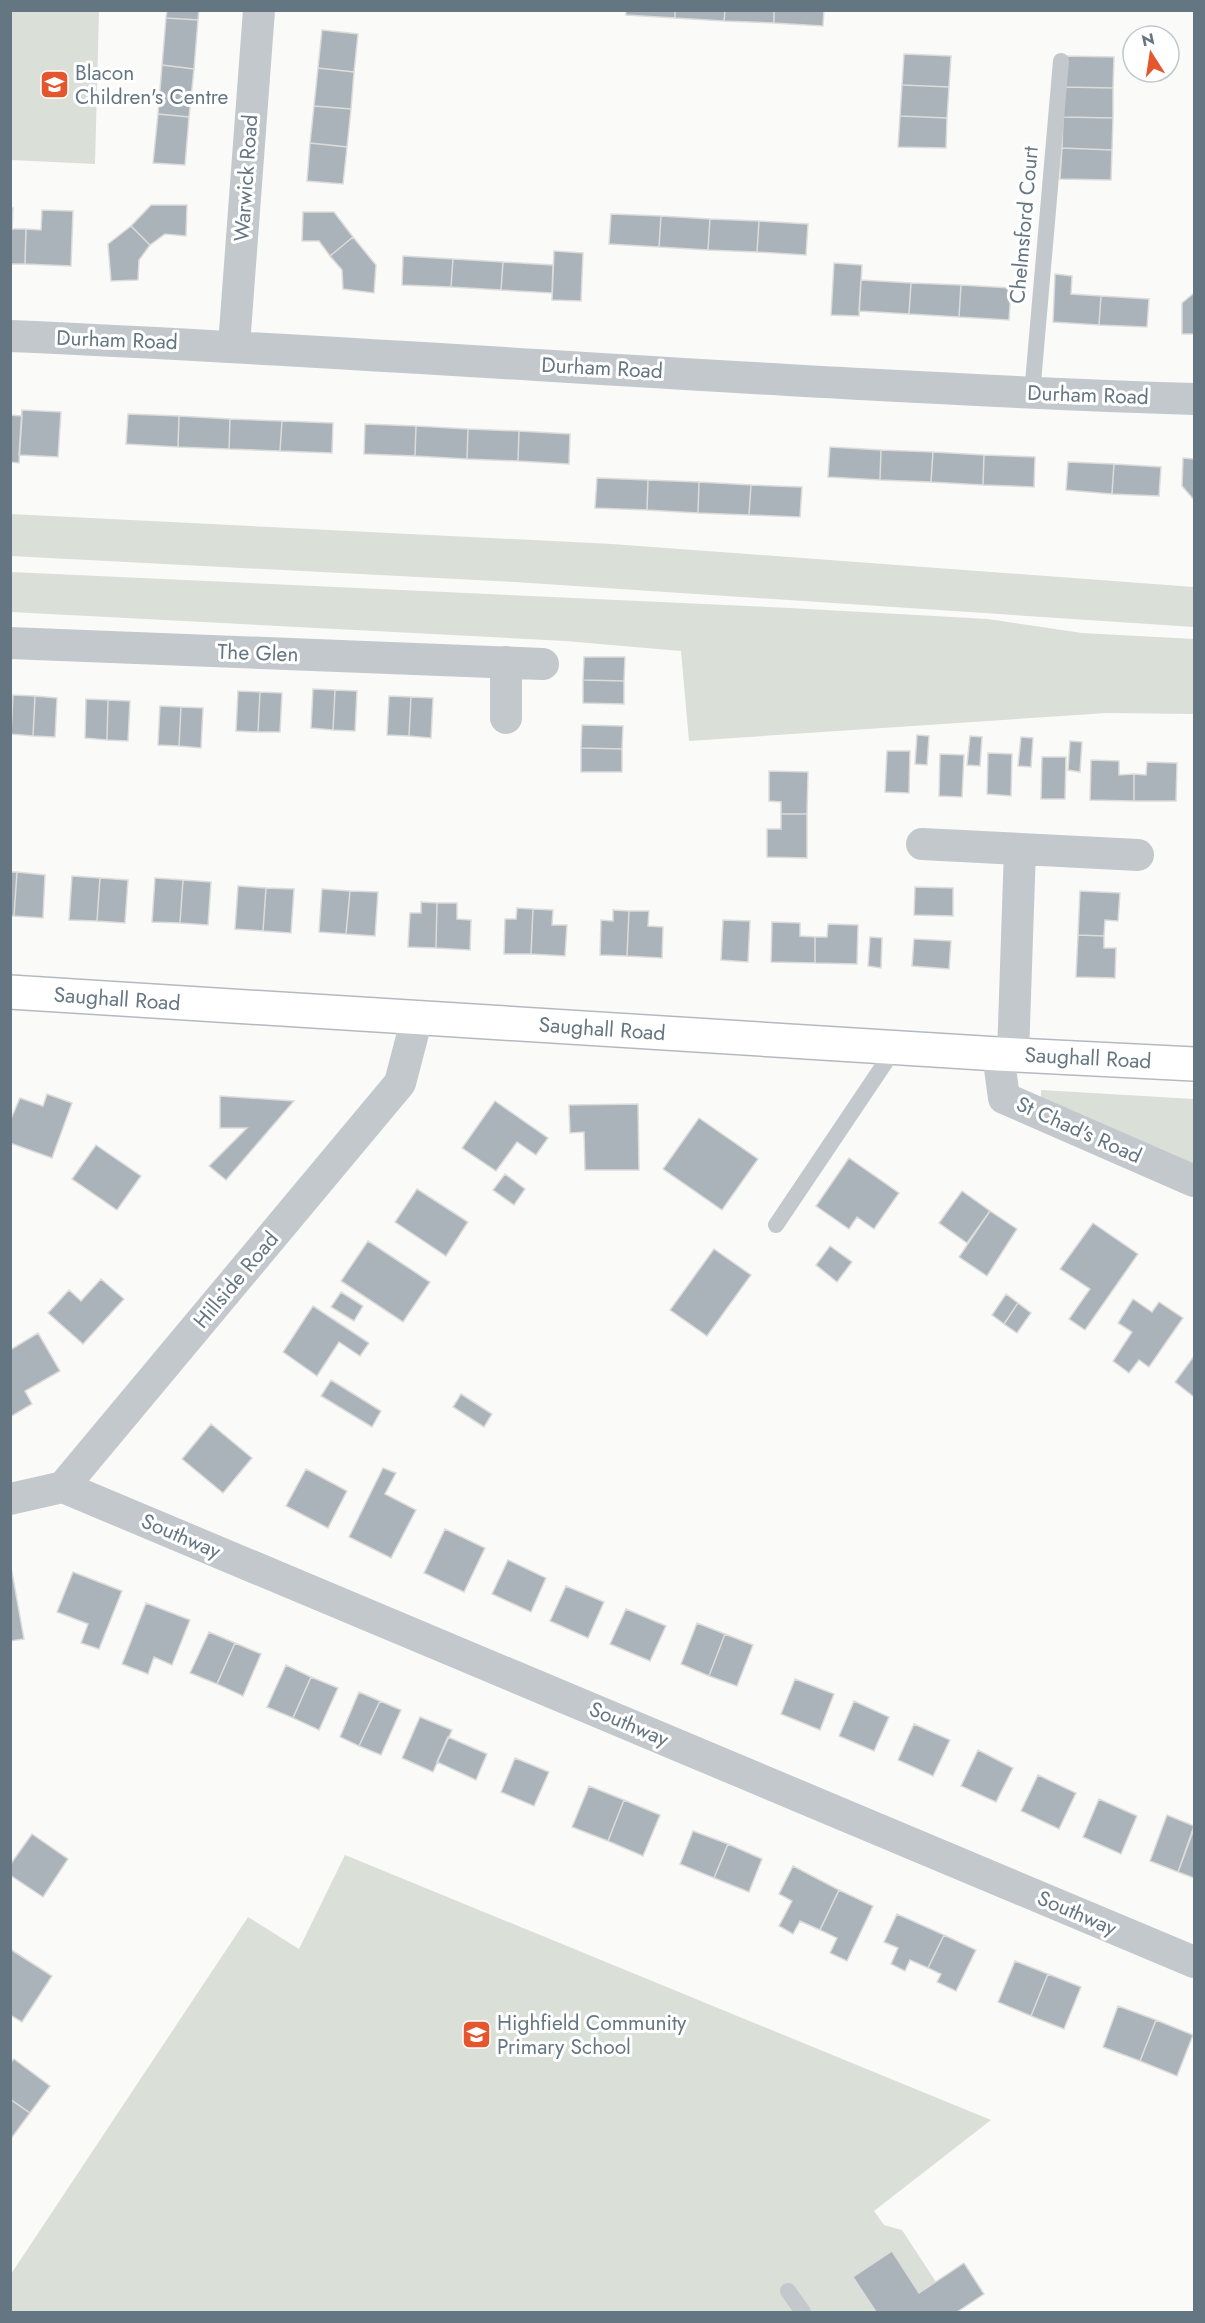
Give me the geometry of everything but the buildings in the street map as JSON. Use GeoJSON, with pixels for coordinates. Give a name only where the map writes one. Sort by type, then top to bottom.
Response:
{"type":"FeatureCollection","features":[{"type":"Feature","properties":{"kind":"street","name":"Warwick Road"},"geometry":{"type":"LineString","coordinates":[[234,345],[259,10]]}},
{"type":"Feature","properties":{"kind":"street","name":"Durham Road"},"geometry":{"type":"LineString","coordinates":[[10,336],[234,345],[1032,394],[1194,399]]}},
{"type":"Feature","properties":{"kind":"street","name":"The Glen"},"geometry":{"type":"LineString","coordinates":[[10,643],[543,664]]}},
{"type":"Feature","properties":{"kind":"street"},"geometry":{"type":"LineString","coordinates":[[506,662],[506,718]]}},
{"type":"Feature","properties":{"kind":"street"},"geometry":{"type":"LineString","coordinates":[[922,844],[1138,855]]}},
{"type":"Feature","properties":{"kind":"street"},"geometry":{"type":"LineString","coordinates":[[1005,1054],[1020,849]]}},
{"type":"Feature","properties":{"kind":"street","name":"Saughall Road"},"geometry":{"type":"LineString","coordinates":[[10,992],[1194,1064]]}},
{"type":"Feature","properties":{"kind":"street","name":"Hillside Road"},"geometry":{"type":"LineString","coordinates":[[63,1487],[400,1083],[417,1018]]}},
{"type":"Feature","properties":{"kind":"street","name":"St Chad's Road"},"geometry":{"type":"LineString","coordinates":[[1005,1054],[1004,1098],[1194,1181]]}},
{"type":"Feature","properties":{"kind":"street"},"geometry":{"type":"LineString","coordinates":[[10,1499],[63,1487]]}},
{"type":"Feature","properties":{"kind":"street","name":"Southway"},"geometry":{"type":"LineString","coordinates":[[63,1487],[1194,1962]]}},
{"type":"Feature","properties":{"kind":"lane","name":"Chelmsford Court"},"geometry":{"type":"LineString","coordinates":[[1032,394],[1061,61]]}},
{"type":"Feature","properties":{"kind":"lane"},"geometry":{"type":"LineString","coordinates":[[776,1225],[895,1047]]}},
{"type":"Feature","properties":{"kind":"lane"},"geometry":{"type":"LineString","coordinates":[[788,2291],[803,2313]]}},
{"type":"Feature","properties":{"kind":"shaded area","name":"Blacon Children's Centre"},"geometry":{"type":"Polygon","coordinates":[[[10,11],[99,11],[95,164],[11,160],[10,11]]]}},
{"type":"Feature","properties":{"kind":"shaded area"},"geometry":{"type":"Polygon","coordinates":[[[10,514],[612,544],[1194,587],[1194,627],[515,582],[11,556],[10,514]]]}},
{"type":"Feature","properties":{"kind":"shaded area"},"geometry":{"type":"Polygon","coordinates":[[[11,572],[988,619],[1082,633],[1194,639],[1194,714],[1107,713],[689,741],[681,651],[565,641],[11,612],[11,572]]]}},
{"type":"Feature","properties":{"kind":"shaded area"},"geometry":{"type":"Polygon","coordinates":[[[1041,1090],[1194,1099],[1194,1164],[1041,1098],[1041,1090]]]}},
{"type":"Feature","properties":{"kind":"shaded area","name":"Highfield Community Primary School"},"geometry":{"type":"Polygon","coordinates":[[[345,1855],[991,2120],[874,2211],[884,2225],[902,2230],[936,2282],[919,2293],[892,2252],[853,2277],[876,2312],[11,2312],[11,2274],[248,1917],[299,1949],[345,1855]]]}},
{"type":"Feature","properties":{"kind":"place","name":"Blacon Children's Centre"},"geometry":{"type":"Point","coordinates":[54,85]}},
{"type":"Feature","properties":{"kind":"place","name":"Highfield Community Primary School"},"geometry":{"type":"Point","coordinates":[476,2035]}}]}
